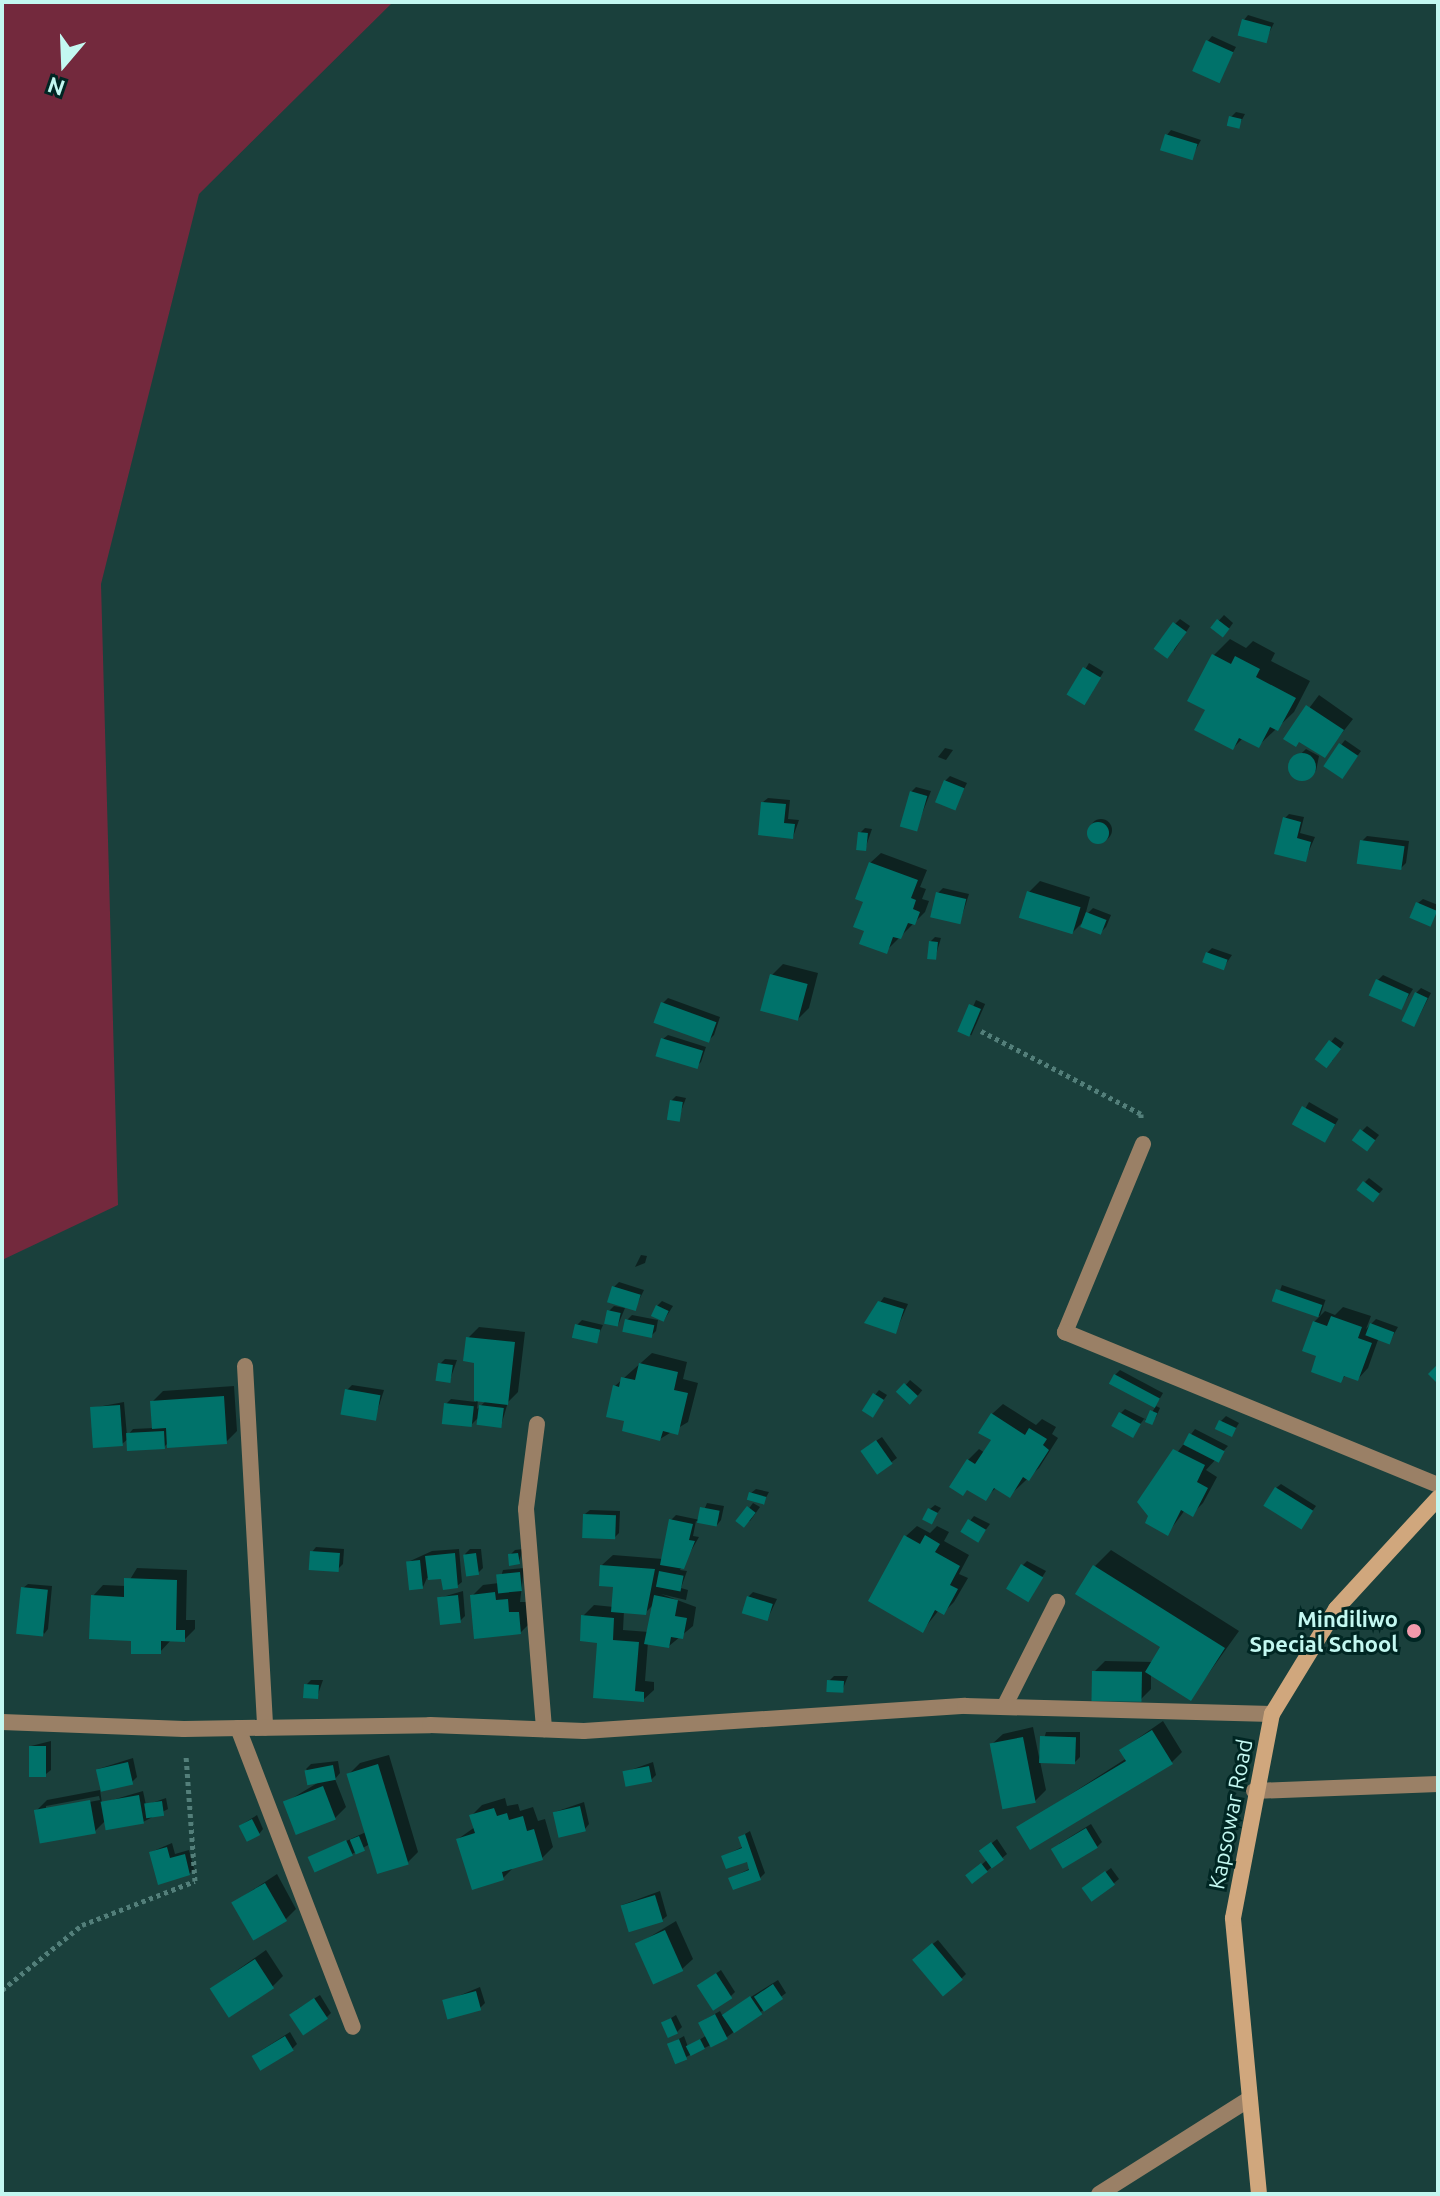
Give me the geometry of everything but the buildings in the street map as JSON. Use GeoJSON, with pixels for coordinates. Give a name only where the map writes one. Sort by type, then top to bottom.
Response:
{"type":"FeatureCollection","features":[{"type":"Feature","properties":{"kind":"main road","name":"Kapsowar Road"},"geometry":{"type":"LineString","coordinates":[[1259,2194],[1233,1918],[1254,1791],[1272,1714],[1336,1609],[1438,1498]]}},
{"type":"Feature","properties":{"kind":"street"},"geometry":{"type":"LineString","coordinates":[[1143,1144],[1065,1332],[1438,1485]]}},
{"type":"Feature","properties":{"kind":"street"},"geometry":{"type":"LineString","coordinates":[[245,1366],[265,1727]]}},
{"type":"Feature","properties":{"kind":"street"},"geometry":{"type":"LineString","coordinates":[[537,1424],[526,1509],[544,1729]]}},
{"type":"Feature","properties":{"kind":"street"},"geometry":{"type":"LineString","coordinates":[[1004,1707],[1057,1602]]}},
{"type":"Feature","properties":{"kind":"street"},"geometry":{"type":"LineString","coordinates":[[2,1722],[184,1729],[544,1729],[1004,1707],[1272,1714]]}},
{"type":"Feature","properties":{"kind":"street"},"geometry":{"type":"LineString","coordinates":[[238,1728],[353,2027]]}},
{"type":"Feature","properties":{"kind":"street"},"geometry":{"type":"LineString","coordinates":[[1254,1791],[1438,1784]]}},
{"type":"Feature","properties":{"kind":"street"},"geometry":{"type":"LineString","coordinates":[[1099,2194],[1249,2099]]}},
{"type":"Feature","properties":{"kind":"path"},"geometry":{"type":"LineString","coordinates":[[981,1031],[1141,1114],[1143,1144]]}},
{"type":"Feature","properties":{"kind":"path"},"geometry":{"type":"LineString","coordinates":[[2,1990],[82,1925],[195,1881],[184,1729]]}},
{"type":"Feature","properties":{"kind":"shaded area"},"geometry":{"type":"Polygon","coordinates":[[[2,2],[393,2],[199,194],[101,584],[118,1205],[2,1260],[2,2]]]}},
{"type":"Feature","properties":{"kind":"place","name":"Mindiliwo Special School"},"geometry":{"type":"Point","coordinates":[1414,1631]}}]}
